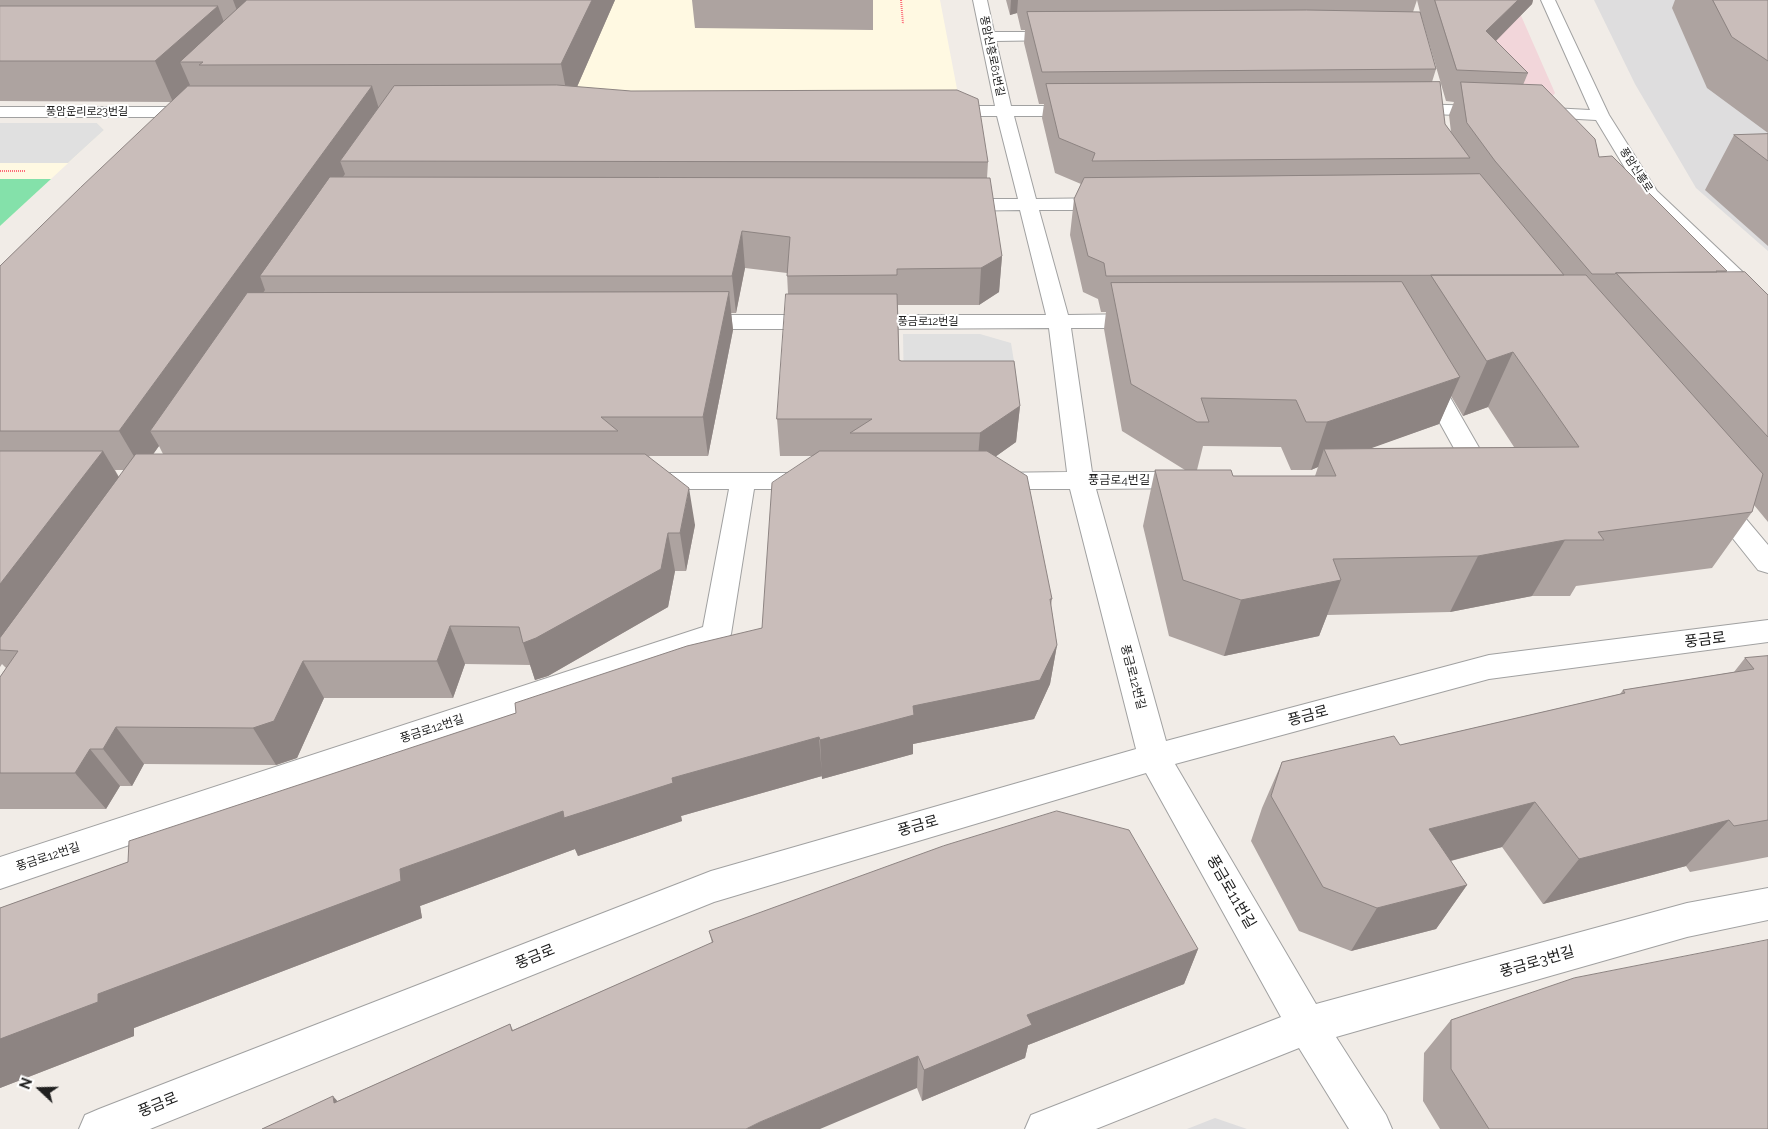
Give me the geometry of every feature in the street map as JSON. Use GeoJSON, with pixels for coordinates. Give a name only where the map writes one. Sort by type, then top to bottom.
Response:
{"type":"FeatureCollection","features":[{"type":"Feature","properties":{"kind":"street","name":"풍암신흥로61번길"},"geometry":{"type":"LineString","coordinates":[[980,0],[1004,111]]}},
{"type":"Feature","properties":{"kind":"street","name":"풍암신흥로"},"geometry":{"type":"LineString","coordinates":[[1548,0],[1601,115],[1650,194],[1768,308]]}},
{"type":"Feature","properties":{"kind":"street"},"geometry":{"type":"LineString","coordinates":[[988,37],[1076,36]]}},
{"type":"Feature","properties":{"kind":"street"},"geometry":{"type":"LineString","coordinates":[[161,126],[194,94]]}},
{"type":"Feature","properties":{"kind":"street"},"geometry":{"type":"LineString","coordinates":[[1435,100],[1441,133]]}},
{"type":"Feature","properties":{"kind":"street"},"geometry":{"type":"LineString","coordinates":[[1388,109],[1435,100],[1510,112],[1601,115]]}},
{"type":"Feature","properties":{"kind":"street","name":"풍금로12번길"},"geometry":{"type":"LineString","coordinates":[[1004,111],[1059,322],[1081,481],[1154,757]]}},
{"type":"Feature","properties":{"kind":"street"},"geometry":{"type":"LineString","coordinates":[[925,112],[1092,111]]}},
{"type":"Feature","properties":{"kind":"street","name":"풍암운리로23번길"},"geometry":{"type":"LineString","coordinates":[[0,112],[212,112]]}},
{"type":"Feature","properties":{"kind":"street"},"geometry":{"type":"LineString","coordinates":[[938,205],[1126,204]]}},
{"type":"Feature","properties":{"kind":"street"},"geometry":{"type":"LineString","coordinates":[[1059,322],[1168,321]]}},
{"type":"Feature","properties":{"kind":"street","name":"풍금로12번길"},"geometry":{"type":"LineString","coordinates":[[673,322],[1059,322]]}},
{"type":"Feature","properties":{"kind":"street"},"geometry":{"type":"LineString","coordinates":[[1418,362],[1485,479],[1455,479]]}},
{"type":"Feature","properties":{"kind":"street","name":"풍금로4번길"},"geometry":{"type":"LineString","coordinates":[[1081,481],[1209,480]]}},
{"type":"Feature","properties":{"kind":"street"},"geometry":{"type":"LineString","coordinates":[[614,481],[832,481]]}},
{"type":"Feature","properties":{"kind":"street","name":"풍금로12번길"},"geometry":{"type":"LineString","coordinates":[[0,873],[716,634],[742,481]]}},
{"type":"Feature","properties":{"kind":"street"},"geometry":{"type":"LineString","coordinates":[[972,481],[1081,481]]}},
{"type":"Feature","properties":{"kind":"street"},"geometry":{"type":"LineString","coordinates":[[1705,487],[1768,563]]}},
{"type":"Feature","properties":{"kind":"street","name":"풍금로"},"geometry":{"type":"LineString","coordinates":[[99,1129],[710,887],[1154,757],[1489,667],[1768,632]]}},
{"type":"Feature","properties":{"kind":"street","name":"풍금로11번길"},"geometry":{"type":"LineString","coordinates":[[1154,757],[1307,1026],[1372,1129]]}},
{"type":"Feature","properties":{"kind":"street","name":"풍금로3번길"},"geometry":{"type":"LineString","coordinates":[[1307,1026],[1687,920],[1768,904]]}},
{"type":"Feature","properties":{"kind":"street"},"geometry":{"type":"LineString","coordinates":[[1045,1129],[1307,1026]]}},
{"type":"Feature","properties":{"kind":"path"},"geometry":{"type":"LineString","coordinates":[[901,0],[903,24]]}},
{"type":"Feature","properties":{"kind":"path"},"geometry":{"type":"LineString","coordinates":[[0,171],[25,171]]}},
{"type":"Feature","properties":{"kind":"shaded area"},"geometry":{"type":"Polygon","coordinates":[[[315,0],[940,0],[957,89],[943,95],[232,99],[315,0]]]}},
{"type":"Feature","properties":{"kind":"shaded area"},"geometry":{"type":"Polygon","coordinates":[[[1511,0],[1515,2],[1555,93],[1551,98],[1458,97],[1511,0]]]}},
{"type":"Feature","properties":{"kind":"shaded area"},"geometry":{"type":"Polygon","coordinates":[[[1594,0],[1768,0],[1768,251],[1696,188],[1635,84],[1594,0]]]}},
{"type":"Feature","properties":{"kind":"shaded area"},"geometry":{"type":"Polygon","coordinates":[[[0,123],[97,123],[104,130],[0,226],[0,123]]]}},
{"type":"Feature","properties":{"kind":"shaded area"},"geometry":{"type":"Polygon","coordinates":[[[0,123],[97,123],[104,130],[68,163],[0,163],[0,123]]]}},
{"type":"Feature","properties":{"kind":"shaded area"},"geometry":{"type":"Polygon","coordinates":[[[903,334],[980,334],[1011,343],[1019,392],[904,392],[903,334]]]}},
{"type":"Feature","properties":{"kind":"shaded area"},"geometry":{"type":"Polygon","coordinates":[[[1215,1118],[1247,1129],[1187,1129],[1215,1118]]]}},
{"type":"Feature","properties":{"kind":"green space"},"geometry":{"type":"Polygon","coordinates":[[[0,179],[51,179],[0,226],[0,179]]]}},
{"type":"Feature","properties":{"kind":"building"},"geometry":{"type":"Polygon","coordinates":[[[247,0],[592,0],[561,64],[199,65],[203,62],[180,62],[247,0]]]}},
{"type":"Feature","properties":{"kind":"building"},"geometry":{"type":"Polygon","coordinates":[[[1435,0],[1518,0],[1486,31],[1528,73],[1457,70],[1435,0]]]}},
{"type":"Feature","properties":{"kind":"building"},"geometry":{"type":"Polygon","coordinates":[[[1713,0],[1768,0],[1768,61],[1732,37],[1713,0]]]}},
{"type":"Feature","properties":{"kind":"building"},"geometry":{"type":"Polygon","coordinates":[[[0,6],[218,6],[155,61],[0,61],[0,6]]]}},
{"type":"Feature","properties":{"kind":"building"},"geometry":{"type":"Polygon","coordinates":[[[1307,10],[1420,12],[1436,69],[1042,72],[1027,12],[1307,10]]]}},
{"type":"Feature","properties":{"kind":"building"},"geometry":{"type":"Polygon","coordinates":[[[1440,82],[1445,124],[1470,158],[1092,161],[1095,153],[1059,138],[1046,84],[1440,82]]]}},
{"type":"Feature","properties":{"kind":"building"},"geometry":{"type":"Polygon","coordinates":[[[1461,82],[1542,85],[1595,139],[1599,157],[1612,156],[1727,271],[1592,274],[1495,161],[1467,123],[1461,82]]]}},
{"type":"Feature","properties":{"kind":"building"},"geometry":{"type":"Polygon","coordinates":[[[557,85],[631,91],[957,90],[978,99],[988,162],[340,161],[394,86],[557,85]]]}},
{"type":"Feature","properties":{"kind":"building"},"geometry":{"type":"Polygon","coordinates":[[[188,86],[372,86],[119,431],[0,431],[0,266],[188,86]]]}},
{"type":"Feature","properties":{"kind":"building"},"geometry":{"type":"Polygon","coordinates":[[[1768,134],[1768,161],[1734,135],[1768,134]]]}},
{"type":"Feature","properties":{"kind":"building"},"geometry":{"type":"Polygon","coordinates":[[[1480,174],[1564,275],[1106,276],[1104,263],[1088,256],[1074,199],[1084,178],[1480,174]]]}},
{"type":"Feature","properties":{"kind":"building"},"geometry":{"type":"Polygon","coordinates":[[[330,177],[990,178],[1002,256],[981,268],[897,269],[897,275],[787,276],[790,237],[742,231],[732,276],[260,276],[330,177]]]}},
{"type":"Feature","properties":{"kind":"building"},"geometry":{"type":"Polygon","coordinates":[[[1745,272],[1768,295],[1768,437],[1616,273],[1745,272]]]}},
{"type":"Feature","properties":{"kind":"building"},"geometry":{"type":"Polygon","coordinates":[[[1431,275],[1586,275],[1763,474],[1752,512],[1598,532],[1604,540],[1565,540],[1478,556],[1333,559],[1341,580],[1241,600],[1183,580],[1155,470],[1231,470],[1233,476],[1336,476],[1324,449],[1579,447],[1513,352],[1487,361],[1431,275]]]}},
{"type":"Feature","properties":{"kind":"building"},"geometry":{"type":"Polygon","coordinates":[[[1402,282],[1460,377],[1327,422],[1306,422],[1296,400],[1201,398],[1209,422],[1197,422],[1131,384],[1111,283],[1402,282]]]}},
{"type":"Feature","properties":{"kind":"building"},"geometry":{"type":"Polygon","coordinates":[[[729,292],[703,417],[601,417],[618,431],[150,431],[247,293],[729,292]]]}},
{"type":"Feature","properties":{"kind":"building"},"geometry":{"type":"Polygon","coordinates":[[[786,294],[897,294],[899,360],[1014,361],[1020,406],[980,433],[850,433],[872,419],[777,419],[786,294]]]}},
{"type":"Feature","properties":{"kind":"building"},"geometry":{"type":"Polygon","coordinates":[[[0,451],[103,451],[0,584],[0,451]]]}},
{"type":"Feature","properties":{"kind":"building"},"geometry":{"type":"Polygon","coordinates":[[[820,451],[987,451],[1027,476],[1052,599],[1050,599],[1057,645],[1040,680],[913,706],[914,715],[820,740],[819,737],[672,778],[673,783],[564,818],[563,811],[400,869],[401,881],[98,994],[98,1002],[0,1039],[0,908],[128,862],[129,841],[516,713],[515,703],[687,646],[762,628],[772,483],[820,451]]]}},
{"type":"Feature","properties":{"kind":"building"},"geometry":{"type":"Polygon","coordinates":[[[136,454],[645,454],[689,488],[680,533],[668,533],[661,569],[536,638],[523,643],[519,627],[450,626],[437,661],[303,661],[274,721],[253,728],[116,727],[103,749],[90,749],[75,773],[0,773],[0,677],[18,651],[0,650],[0,638],[136,454]]]}},
{"type":"Feature","properties":{"kind":"building"},"geometry":{"type":"Polygon","coordinates":[[[1768,656],[1768,820],[1734,826],[1729,820],[1579,859],[1535,802],[1429,829],[1467,885],[1377,908],[1323,887],[1271,796],[1282,762],[1394,736],[1400,745],[1625,693],[1623,690],[1754,669],[1745,658],[1768,656]]]}},
{"type":"Feature","properties":{"kind":"building"},"geometry":{"type":"Polygon","coordinates":[[[1057,811],[1129,830],[1198,949],[1027,1015],[1032,1025],[924,1070],[918,1056],[746,1129],[262,1129],[333,1096],[334,1103],[510,1024],[512,1031],[713,942],[709,931],[943,846],[1057,811]]]}},
{"type":"Feature","properties":{"kind":"building"},"geometry":{"type":"Polygon","coordinates":[[[1768,940],[1768,1129],[1489,1129],[1451,1069],[1451,1020],[1574,978],[1768,940]]]}}]}
